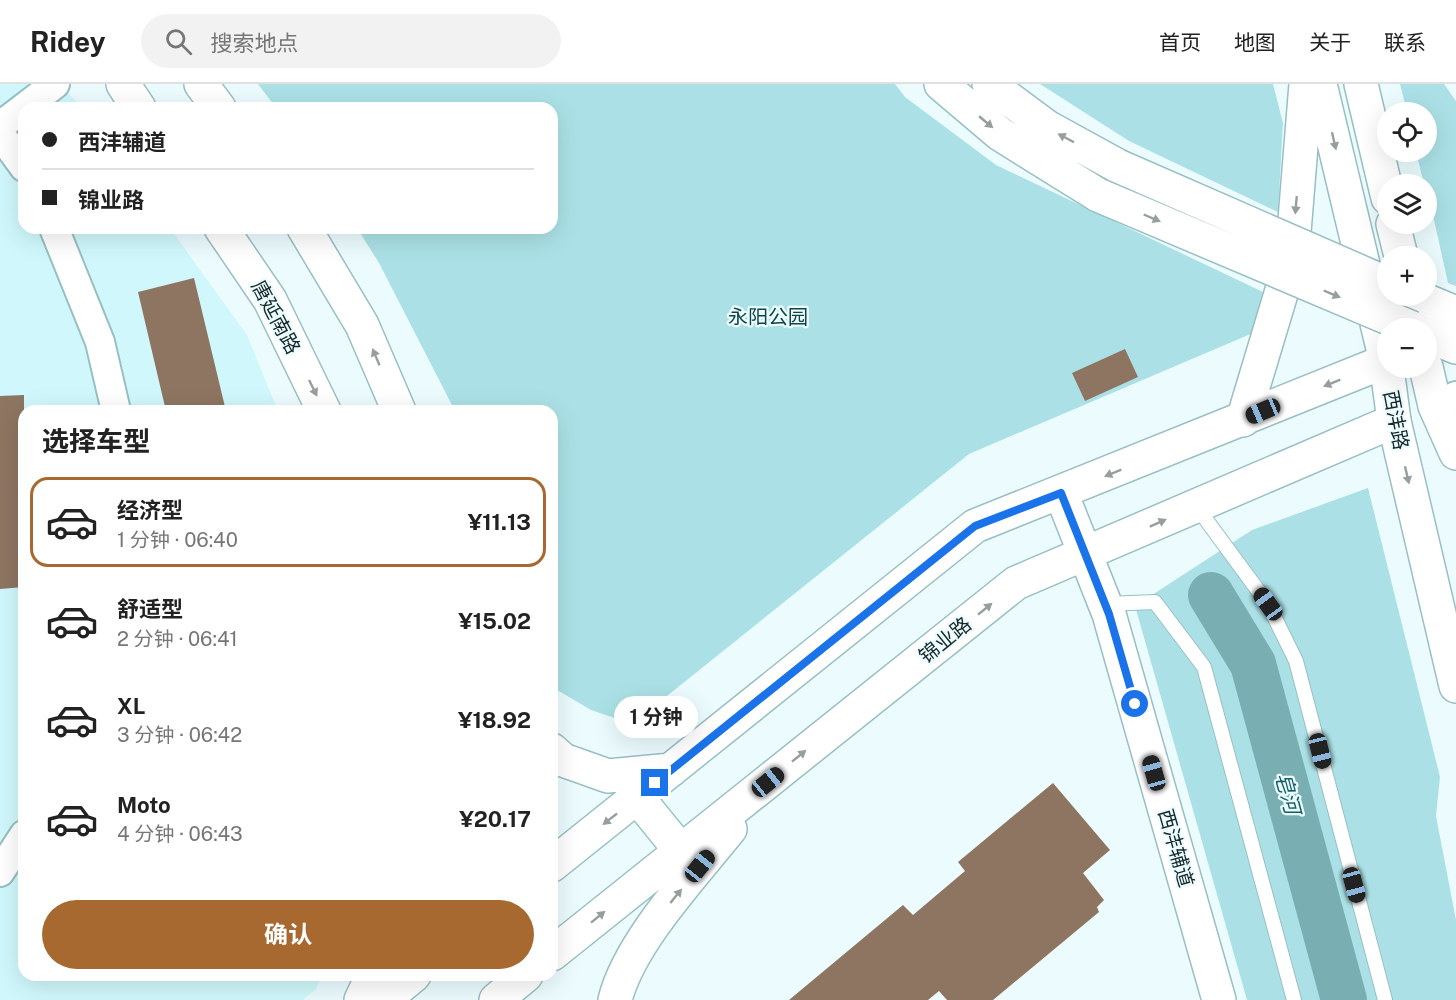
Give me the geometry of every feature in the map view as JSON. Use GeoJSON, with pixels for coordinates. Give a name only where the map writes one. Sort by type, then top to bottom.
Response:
{"type":"FeatureCollection","features":[{"type":"Feature","properties":{"kind":"main road"},"geometry":{"type":"LineString","coordinates":[[123,84],[135,102]]}},
{"type":"Feature","properties":{"kind":"main road"},"geometry":{"type":"LineString","coordinates":[[201,84],[214,102]]}},
{"type":"Feature","properties":{"kind":"main road"},"geometry":{"type":"LineString","coordinates":[[941,84],[1000,134],[1098,195],[1388,318]]}},
{"type":"Feature","properties":{"kind":"main road"},"geometry":{"type":"LineString","coordinates":[[988,84],[1047,127],[1118,166],[1377,279]]}},
{"type":"Feature","properties":{"kind":"main road"},"geometry":{"type":"LineString","coordinates":[[1243,420],[1292,257],[1306,84]]}},
{"type":"Feature","properties":{"kind":"main road","name":"西沣路"},"geometry":{"type":"LineString","coordinates":[[1320,84],[1377,323]]}},
{"type":"Feature","properties":{"kind":"main road"},"geometry":{"type":"LineString","coordinates":[[1361,84],[1382,174]]}},
{"type":"Feature","properties":{"kind":"main road","name":"唐延南路"},"geometry":{"type":"LineString","coordinates":[[225,234],[270,300],[321,405]]}},
{"type":"Feature","properties":{"kind":"main road"},"geometry":{"type":"LineString","coordinates":[[308,234],[362,325],[396,405]]}},
{"type":"Feature","properties":{"kind":"main road"},"geometry":{"type":"LineString","coordinates":[[1437,305],[1456,313]]}},
{"type":"Feature","properties":{"kind":"main road"},"geometry":{"type":"LineString","coordinates":[[1437,339],[1456,347]]}},
{"type":"Feature","properties":{"kind":"main road"},"geometry":{"type":"LineString","coordinates":[[558,859],[975,526],[1377,365]]}},
{"type":"Feature","properties":{"kind":"main road","name":"西沣路"},"geometry":{"type":"LineString","coordinates":[[1388,378],[1394,421],[1456,687]]}},
{"type":"Feature","properties":{"kind":"main road","name":"西沣路"},"geometry":{"type":"LineString","coordinates":[[1432,378],[1446,401],[1456,453]]}},
{"type":"Feature","properties":{"kind":"main road","name":"锦业路"},"geometry":{"type":"LineString","coordinates":[[558,949],[1016,583],[1394,421]]}},
{"type":"Feature","properties":{"kind":"main road","name":"西沣辅道"},"geometry":{"type":"LineString","coordinates":[[1061,493],[1105,604],[1219,1000]]}},
{"type":"Feature","properties":{"kind":"main road"},"geometry":{"type":"LineString","coordinates":[[558,755],[563,760],[608,776],[671,770]]}},
{"type":"Feature","properties":{"kind":"main road"},"geometry":{"type":"LineString","coordinates":[[615,1000],[619,982],[662,913],[768,782]]}},
{"type":"Feature","properties":{"kind":"main road"},"geometry":{"type":"LineString","coordinates":[[637,797],[681,851]]}},
{"type":"Feature","properties":{"kind":"main road"},"geometry":{"type":"LineString","coordinates":[[361,1000],[370,981]]}},
{"type":"Feature","properties":{"kind":"main road"},"geometry":{"type":"LineString","coordinates":[[384,1000],[407,981]]}},
{"type":"Feature","properties":{"kind":"main road"},"geometry":{"type":"LineString","coordinates":[[484,981],[488,1000]]}},
{"type":"Feature","properties":{"kind":"main road"},"geometry":{"type":"LineString","coordinates":[[496,1000],[520,981]]}},
{"type":"Feature","properties":{"kind":"main road"},"geometry":{"type":"LineString","coordinates":[[530,981],[536,1000]]}},
{"type":"Feature","properties":{"kind":"street"},"geometry":{"type":"LineString","coordinates":[[31,102],[55,84]]}},
{"type":"Feature","properties":{"kind":"street"},"geometry":{"type":"LineString","coordinates":[[0,126],[18,112]]}},
{"type":"Feature","properties":{"kind":"street"},"geometry":{"type":"LineString","coordinates":[[0,134],[18,159]]}},
{"type":"Feature","properties":{"kind":"street"},"geometry":{"type":"LineString","coordinates":[[56,234],[100,342],[115,405]]}},
{"type":"Feature","properties":{"kind":"street"},"geometry":{"type":"LineString","coordinates":[[0,872],[18,844]]}},
{"type":"Feature","properties":{"kind":"lane"},"geometry":{"type":"LineString","coordinates":[[1196,506],[1268,604],[1296,661],[1385,1000]]}},
{"type":"Feature","properties":{"kind":"lane"},"geometry":{"type":"LineString","coordinates":[[1105,604],[1155,602],[1204,667],[1294,1000]]}},
{"type":"Feature","properties":{"kind":"shaded area"},"geometry":{"type":"Polygon","coordinates":[[[0,84],[60,84],[76,102],[18,102],[18,234],[174,234],[247,335],[276,405],[18,405],[18,981],[319,981],[316,989],[303,1000],[0,1000],[0,84]]]}},
{"type":"Feature","properties":{"kind":"green space","name":"永阳公园"},"geometry":{"type":"Polygon","coordinates":[[[258,84],[895,84],[905,97],[996,165],[1263,292],[1253,333],[969,454],[632,724],[591,710],[558,691],[558,405],[452,405],[379,263],[361,234],[558,234],[558,102],[272,102],[258,84]]]}},
{"type":"Feature","properties":{"kind":"green space"},"geometry":{"type":"Polygon","coordinates":[[[1040,84],[1273,84],[1283,123],[1278,212],[1129,141],[1040,84]]]}},
{"type":"Feature","properties":{"kind":"green space"},"geometry":{"type":"Polygon","coordinates":[[[1400,84],[1444,84],[1456,101],[1456,286],[1448,283],[1437,234],[1437,174],[1422,174],[1418,162],[1437,162],[1437,102],[1404,102],[1400,84]]]}},
{"type":"Feature","properties":{"kind":"green space"},"geometry":{"type":"Polygon","coordinates":[[[1368,488],[1440,777],[1436,816],[1456,920],[1456,1000],[1247,1000],[1135,606],[1252,530],[1368,488]]]}},
{"type":"Feature","properties":{"kind":"building"},"geometry":{"type":"Polygon","coordinates":[[[194,278],[225,405],[165,405],[138,292],[194,278]]]}},
{"type":"Feature","properties":{"kind":"building"},"geometry":{"type":"Polygon","coordinates":[[[1125,349],[1138,377],[1085,401],[1072,373],[1125,349]]]}},
{"type":"Feature","properties":{"kind":"building"},"geometry":{"type":"Polygon","coordinates":[[[24,395],[24,405],[18,405],[18,588],[0,589],[0,396],[24,395]]]}},
{"type":"Feature","properties":{"kind":"building"},"geometry":{"type":"Polygon","coordinates":[[[1053,783],[1110,850],[1083,873],[1104,900],[1097,907],[1099,912],[993,1000],[947,1000],[939,991],[928,1000],[789,1000],[903,905],[913,915],[965,871],[958,862],[1053,783]]]}},
{"type":"Feature","properties":{"kind":"waterway","name":"皂河"},"geometry":{"type":"LineString","coordinates":[[1211,595],[1253,664],[1344,1000]]}},
{"type":"Feature","properties":{"kind":"route"},"geometry":{"type":"LineString","coordinates":[[655,783],[975,526],[1061,493],[1109,614],[1135,704]]}}]}
